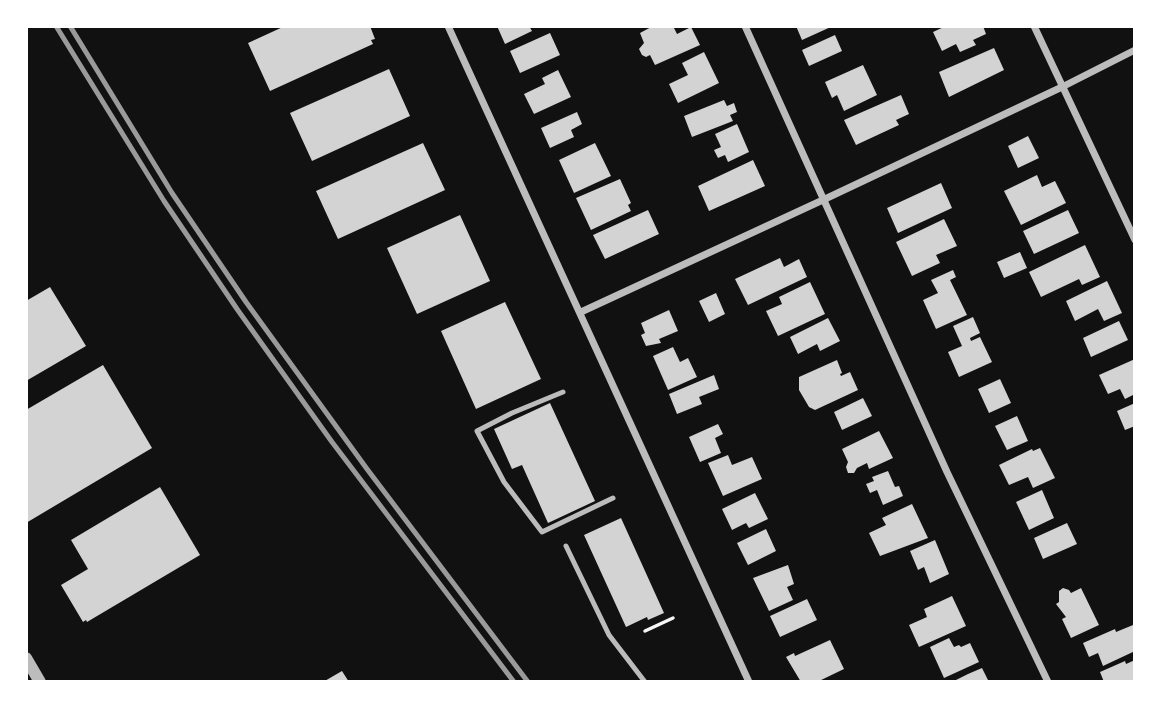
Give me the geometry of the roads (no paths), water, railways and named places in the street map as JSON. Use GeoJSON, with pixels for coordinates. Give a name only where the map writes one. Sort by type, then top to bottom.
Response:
{"type":"FeatureCollection","features":[{"type":"Feature","properties":{"kind":"street"},"geometry":{"type":"LineString","coordinates":[[448,26],[749,682]]}},
{"type":"Feature","properties":{"kind":"street"},"geometry":{"type":"LineString","coordinates":[[745,26],[947,472],[1048,682]]}},
{"type":"Feature","properties":{"kind":"street"},"geometry":{"type":"LineString","coordinates":[[1034,26],[1135,240]]}},
{"type":"Feature","properties":{"kind":"street"},"geometry":{"type":"LineString","coordinates":[[581,312],[1062,87],[1135,50]]}},
{"type":"Feature","properties":{"kind":"street"},"geometry":{"type":"LineString","coordinates":[[26,658],[40,682]]}},
{"type":"Feature","properties":{"kind":"lane"},"geometry":{"type":"LineString","coordinates":[[564,392],[512,413],[477,431],[505,482],[542,532],[613,498]]}},
{"type":"Feature","properties":{"kind":"lane"},"geometry":{"type":"LineString","coordinates":[[566,546],[610,635],[645,682]]}},
{"type":"Feature","properties":{"kind":"railway"},"geometry":{"type":"LineString","coordinates":[[56,26],[164,201],[237,309],[332,442],[514,682]]}},
{"type":"Feature","properties":{"kind":"railway"},"geometry":{"type":"LineString","coordinates":[[70,26],[172,193],[246,302],[367,469],[528,682]]}}]}
